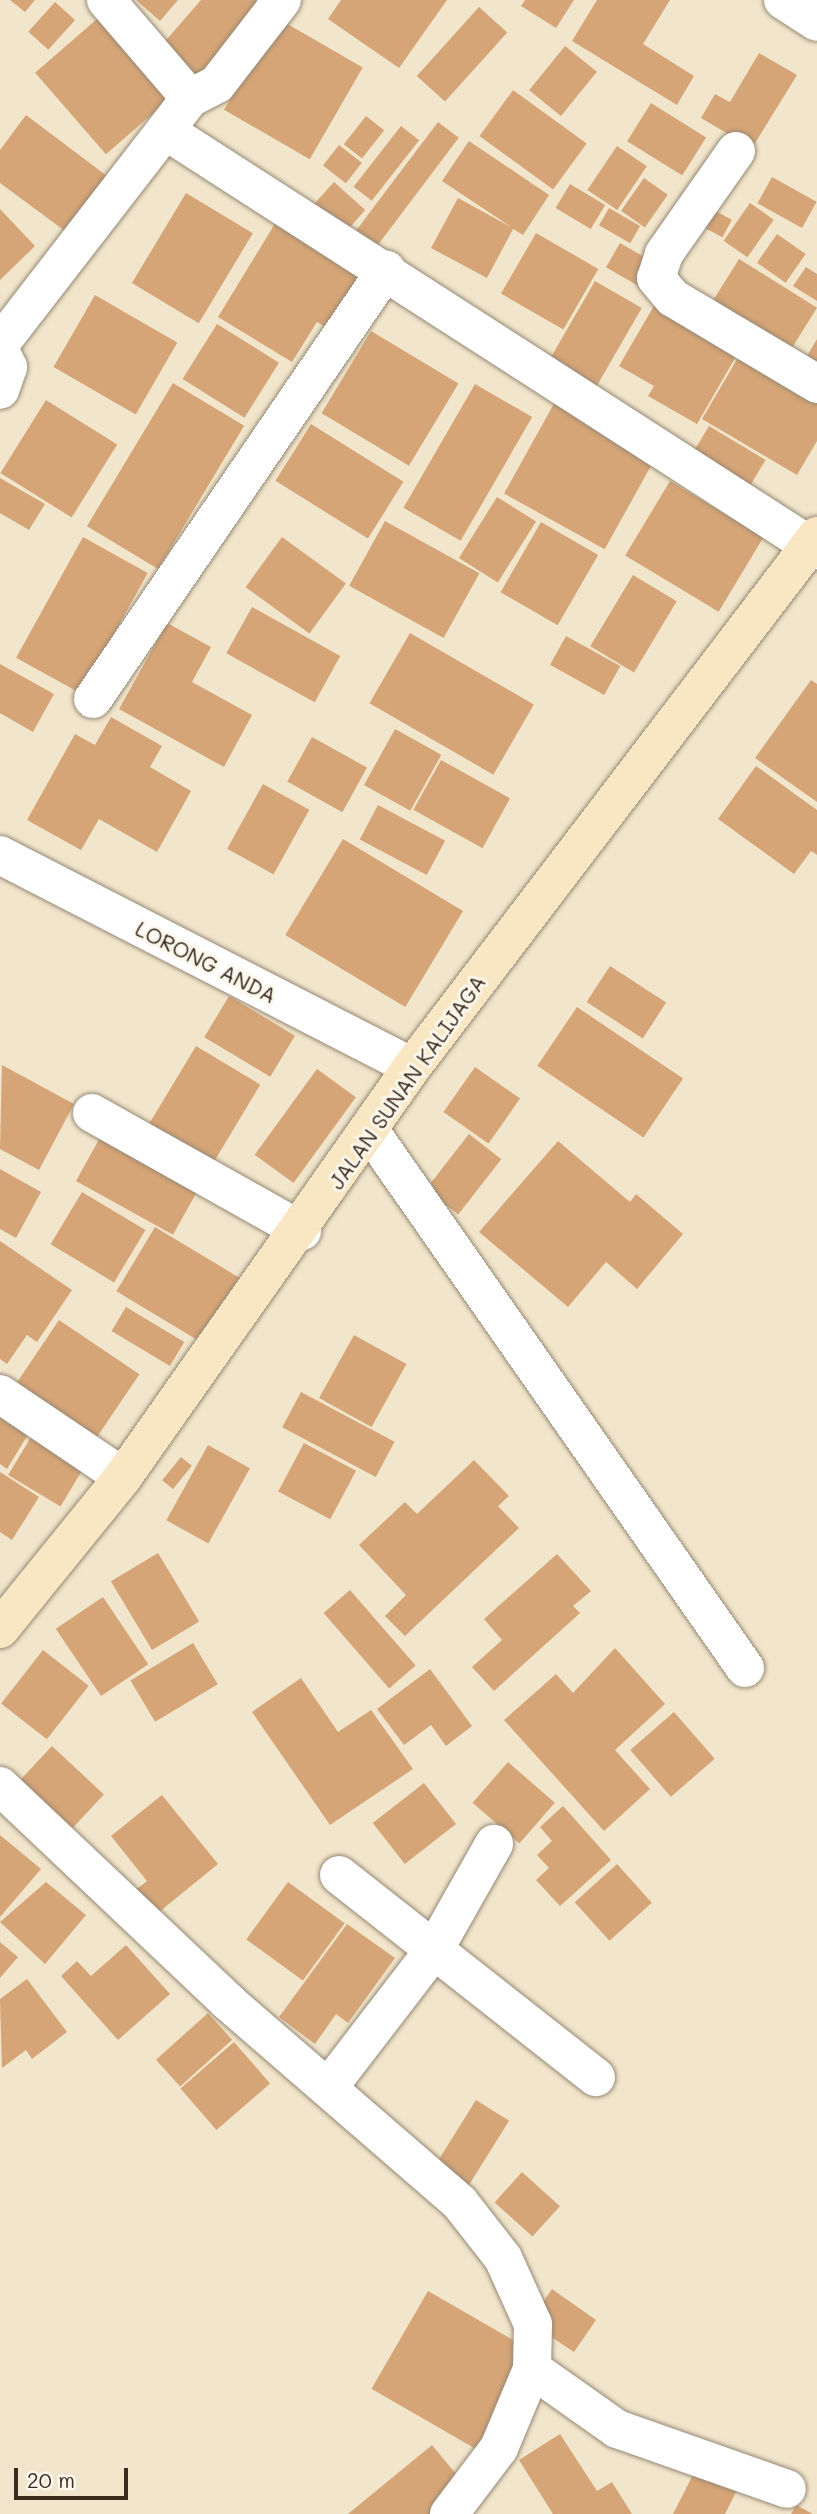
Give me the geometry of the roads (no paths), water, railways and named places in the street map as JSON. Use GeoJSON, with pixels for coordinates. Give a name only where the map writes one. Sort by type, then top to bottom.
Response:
{"type":"FeatureCollection","features":[{"type":"Feature","properties":{"kind":"street"},"geometry":{"type":"LineString","coordinates":[[106,0],[190,99]]}},
{"type":"Feature","properties":{"kind":"street"},"geometry":{"type":"LineString","coordinates":[[783,0],[817,22]]}},
{"type":"Feature","properties":{"kind":"street"},"geometry":{"type":"LineString","coordinates":[[0,344],[169,133],[190,99],[217,84],[274,3]]}},
{"type":"Feature","properties":{"kind":"street"},"geometry":{"type":"LineString","coordinates":[[169,133],[815,544]]}},
{"type":"Feature","properties":{"kind":"street"},"geometry":{"type":"LineString","coordinates":[[736,151],[664,254],[656,278],[673,298],[817,384]]}},
{"type":"Feature","properties":{"kind":"street"},"geometry":{"type":"LineString","coordinates":[[93,699],[386,270]]}},
{"type":"Feature","properties":{"kind":"street"},"geometry":{"type":"LineString","coordinates":[[0,351],[8,367],[0,390]]}},
{"type":"Feature","properties":{"kind":"street","name":"JALAN SUNAN KALIJAGA"},"geometry":{"type":"LineString","coordinates":[[0,1629],[123,1477],[302,1231],[412,1068],[815,544]]}},
{"type":"Feature","properties":{"kind":"street","name":"LORONG ANDA"},"geometry":{"type":"LineString","coordinates":[[0,855],[412,1068]]}},
{"type":"Feature","properties":{"kind":"street"},"geometry":{"type":"LineString","coordinates":[[92,1113],[302,1231]]}},
{"type":"Feature","properties":{"kind":"street"},"geometry":{"type":"LineString","coordinates":[[370,1131],[745,1668]]}},
{"type":"Feature","properties":{"kind":"street"},"geometry":{"type":"LineString","coordinates":[[0,1394],[123,1477]]}},
{"type":"Feature","properties":{"kind":"street"},"geometry":{"type":"LineString","coordinates":[[0,1786],[328,2088],[460,2203],[503,2258],[533,2323],[533,2369],[499,2448],[449,2514]]}},
{"type":"Feature","properties":{"kind":"street"},"geometry":{"type":"LineString","coordinates":[[328,2088],[433,1950],[494,1844]]}},
{"type":"Feature","properties":{"kind":"street"},"geometry":{"type":"LineString","coordinates":[[340,1875],[596,2077]]}},
{"type":"Feature","properties":{"kind":"street"},"geometry":{"type":"LineString","coordinates":[[533,2369],[617,2429],[787,2489]]}}]}
